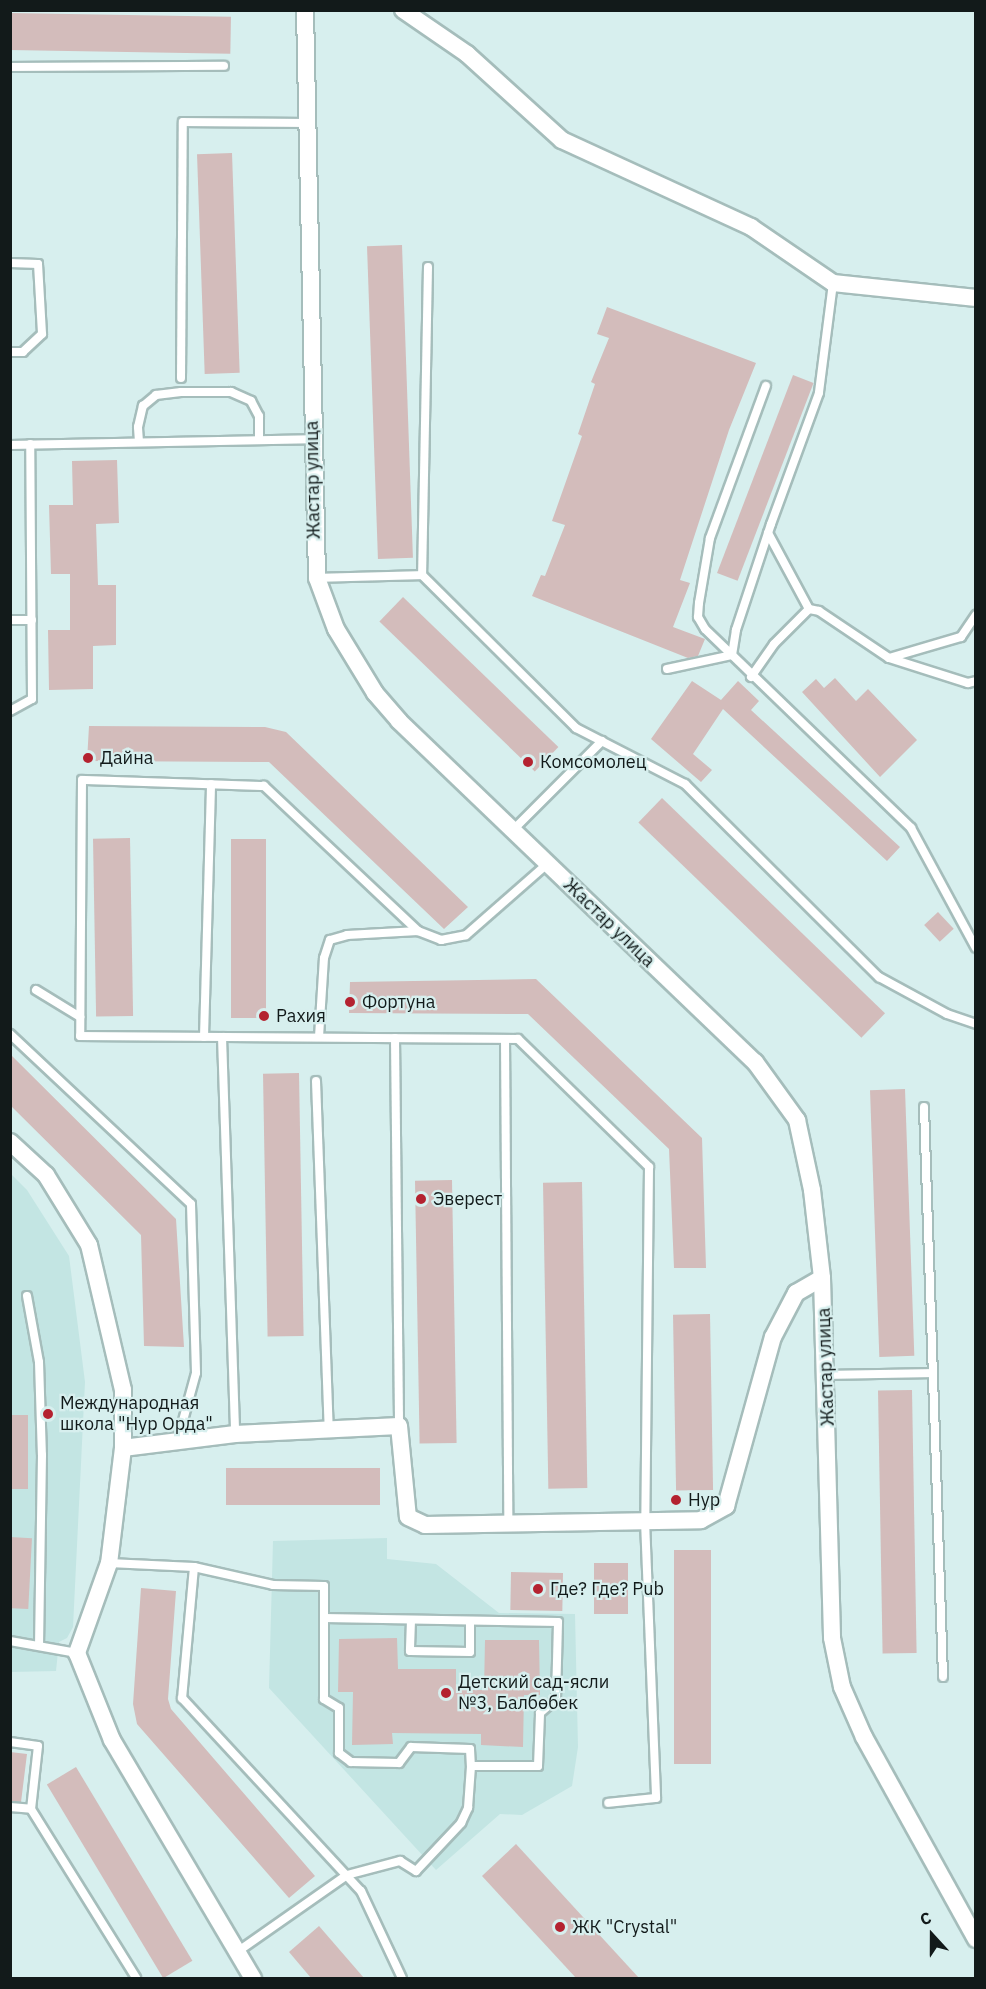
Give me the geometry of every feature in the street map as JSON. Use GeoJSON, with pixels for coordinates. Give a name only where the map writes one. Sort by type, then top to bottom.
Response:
{"type":"FeatureCollection","features":[{"type":"Feature","properties":{"kind":"street","name":"Жастар улица"},"geometry":{"type":"LineString","coordinates":[[305,10],[311,439],[317,578],[336,629],[375,693],[399,721],[755,1062],[797,1120],[812,1190],[822,1278],[827,1375],[832,1638],[842,1687],[864,1737],[975,1940]]}},
{"type":"Feature","properties":{"kind":"street"},"geometry":{"type":"LineString","coordinates":[[403,10],[467,54],[562,140],[751,227],[833,283],[975,298]]}},
{"type":"Feature","properties":{"kind":"street"},"geometry":{"type":"LineString","coordinates":[[10,1142],[46,1175],[89,1245],[123,1390],[123,1448],[109,1563],[77,1653],[112,1740],[235,1954],[253,1978]]}},
{"type":"Feature","properties":{"kind":"street"},"geometry":{"type":"LineString","coordinates":[[123,1448],[178,1439],[234,1434],[399,1426],[408,1517],[425,1525],[701,1520],[726,1506],[772,1337],[796,1293],[822,1278]]}},
{"type":"Feature","properties":{"kind":"lane"},"geometry":{"type":"LineString","coordinates":[[10,67],[224,66]]}},
{"type":"Feature","properties":{"kind":"lane"},"geometry":{"type":"LineString","coordinates":[[181,378],[183,122],[305,123]]}},
{"type":"Feature","properties":{"kind":"lane"},"geometry":{"type":"LineString","coordinates":[[10,263],[38,264],[42,334],[23,352],[10,352]]}},
{"type":"Feature","properties":{"kind":"lane"},"geometry":{"type":"LineString","coordinates":[[428,267],[422,575],[576,728],[685,784],[879,977],[947,1014],[975,1024]]}},
{"type":"Feature","properties":{"kind":"lane"},"geometry":{"type":"LineString","coordinates":[[732,655],[736,630],[768,533],[819,393],[833,283]]}},
{"type":"Feature","properties":{"kind":"lane"},"geometry":{"type":"LineString","coordinates":[[766,386],[710,538],[699,603],[699,617],[705,629],[751,677],[911,828],[975,948]]}},
{"type":"Feature","properties":{"kind":"lane"},"geometry":{"type":"LineString","coordinates":[[139,442],[138,427],[143,406],[156,395],[190,392],[231,392],[251,401],[259,416],[259,440]]}},
{"type":"Feature","properties":{"kind":"lane"},"geometry":{"type":"LineString","coordinates":[[10,445],[311,439]]}},
{"type":"Feature","properties":{"kind":"lane"},"geometry":{"type":"LineString","coordinates":[[10,711],[32,699],[30,444]]}},
{"type":"Feature","properties":{"kind":"lane"},"geometry":{"type":"LineString","coordinates":[[768,533],[809,609]]}},
{"type":"Feature","properties":{"kind":"lane"},"geometry":{"type":"LineString","coordinates":[[317,578],[422,575]]}},
{"type":"Feature","properties":{"kind":"lane"},"geometry":{"type":"LineString","coordinates":[[809,609],[819,611],[889,658],[968,683],[975,681]]}},
{"type":"Feature","properties":{"kind":"lane"},"geometry":{"type":"LineString","coordinates":[[751,677],[774,644],[809,609]]}},
{"type":"Feature","properties":{"kind":"lane"},"geometry":{"type":"LineString","coordinates":[[889,658],[961,637],[975,615]]}},
{"type":"Feature","properties":{"kind":"lane"},"geometry":{"type":"LineString","coordinates":[[10,620],[32,620]]}},
{"type":"Feature","properties":{"kind":"lane"},"geometry":{"type":"LineString","coordinates":[[668,669],[732,655]]}},
{"type":"Feature","properties":{"kind":"lane"},"geometry":{"type":"LineString","coordinates":[[513,830],[602,741]]}},
{"type":"Feature","properties":{"kind":"lane"},"geometry":{"type":"LineString","coordinates":[[418,932],[264,786],[82,780],[80,1036],[518,1039],[650,1167],[645,1521],[656,1798],[608,1803]]}},
{"type":"Feature","properties":{"kind":"lane"},"geometry":{"type":"LineString","coordinates":[[204,1037],[211,784]]}},
{"type":"Feature","properties":{"kind":"lane","name":"Жастар улица"},"geometry":{"type":"LineString","coordinates":[[319,1038],[324,958],[330,940],[347,935],[418,932],[441,939],[466,935],[547,864]]}},
{"type":"Feature","properties":{"kind":"lane"},"geometry":{"type":"LineString","coordinates":[[36,990],[80,1017]]}},
{"type":"Feature","properties":{"kind":"lane"},"geometry":{"type":"LineString","coordinates":[[10,1034],[191,1204],[196,1373],[178,1439]]}},
{"type":"Feature","properties":{"kind":"lane"},"geometry":{"type":"LineString","coordinates":[[222,1037],[234,1434]]}},
{"type":"Feature","properties":{"kind":"lane"},"geometry":{"type":"LineString","coordinates":[[395,1038],[399,1426]]}},
{"type":"Feature","properties":{"kind":"lane"},"geometry":{"type":"LineString","coordinates":[[505,1039],[508,1523]]}},
{"type":"Feature","properties":{"kind":"lane"},"geometry":{"type":"LineString","coordinates":[[316,1081],[329,1428]]}},
{"type":"Feature","properties":{"kind":"lane"},"geometry":{"type":"LineString","coordinates":[[924,1107],[943,1677]]}},
{"type":"Feature","properties":{"kind":"lane"},"geometry":{"type":"LineString","coordinates":[[27,1296],[39,1362],[42,1443],[39,1643]]}},
{"type":"Feature","properties":{"kind":"lane"},"geometry":{"type":"LineString","coordinates":[[827,1375],[932,1373]]}},
{"type":"Feature","properties":{"kind":"lane"},"geometry":{"type":"LineString","coordinates":[[109,1563],[194,1567],[273,1585],[324,1586],[324,1699],[339,1708],[339,1753],[351,1762],[399,1763],[411,1747],[470,1749],[468,1808],[461,1823],[416,1871],[400,1861],[347,1875],[235,1954]]}},
{"type":"Feature","properties":{"kind":"lane"},"geometry":{"type":"LineString","coordinates":[[194,1567],[182,1698],[361,1891],[402,1978]]}},
{"type":"Feature","properties":{"kind":"lane"},"geometry":{"type":"LineString","coordinates":[[324,1618],[558,1622],[556,1699],[540,1713],[538,1766],[471,1766]]}},
{"type":"Feature","properties":{"kind":"lane"},"geometry":{"type":"LineString","coordinates":[[411,1620],[410,1651],[470,1652],[470,1621]]}},
{"type":"Feature","properties":{"kind":"lane"},"geometry":{"type":"LineString","coordinates":[[10,1641],[39,1643],[77,1653]]}},
{"type":"Feature","properties":{"kind":"lane"},"geometry":{"type":"LineString","coordinates":[[10,1743],[38,1746],[31,1809],[136,1978]]}},
{"type":"Feature","properties":{"kind":"lane"},"geometry":{"type":"LineString","coordinates":[[10,1807],[31,1809]]}},
{"type":"Feature","properties":{"kind":"shaded area","name":"Международная школа \"Нур Орда\""},"geometry":{"type":"Polygon","coordinates":[[[10,1173],[27,1190],[69,1256],[85,1382],[73,1627],[67,1638],[59,1642],[56,1671],[11,1672],[10,1173]]]}},
{"type":"Feature","properties":{"kind":"shaded area"},"geometry":{"type":"Polygon","coordinates":[[[387,1538],[387,1559],[436,1564],[499,1613],[575,1614],[578,1747],[572,1786],[522,1815],[500,1814],[436,1870],[269,1688],[273,1541],[387,1538]]]}},
{"type":"Feature","properties":{"kind":"building"},"geometry":{"type":"Polygon","coordinates":[[[10,13],[231,17],[230,54],[10,50],[10,13]]]}},
{"type":"Feature","properties":{"kind":"building"},"geometry":{"type":"Polygon","coordinates":[[[232,153],[240,373],[205,374],[197,154],[232,153]]]}},
{"type":"Feature","properties":{"kind":"building"},"geometry":{"type":"Polygon","coordinates":[[[402,245],[413,558],[378,559],[367,246],[402,245]]]}},
{"type":"Feature","properties":{"kind":"building"},"geometry":{"type":"Polygon","coordinates":[[[607,307],[756,363],[729,430],[680,580],[690,583],[673,627],[705,639],[698,656],[688,658],[532,596],[541,575],[545,576],[565,525],[552,521],[582,436],[578,434],[595,384],[591,382],[609,338],[597,334],[607,307]]]}},
{"type":"Feature","properties":{"kind":"building"},"geometry":{"type":"Polygon","coordinates":[[[793,375],[814,383],[738,581],[717,573],[793,375]]]}},
{"type":"Feature","properties":{"kind":"building"},"geometry":{"type":"Polygon","coordinates":[[[117,460],[119,523],[96,524],[98,585],[116,585],[116,645],[93,646],[93,689],[49,690],[48,630],[70,630],[70,574],[51,574],[49,505],[73,505],[72,461],[117,460]]]}},
{"type":"Feature","properties":{"kind":"building"},"geometry":{"type":"Polygon","coordinates":[[[403,597],[558,747],[535,772],[379,621],[403,597]]]}},
{"type":"Feature","properties":{"kind":"building"},"geometry":{"type":"Polygon","coordinates":[[[835,678],[856,701],[868,689],[917,740],[880,777],[802,692],[816,679],[824,688],[835,678]]]}},
{"type":"Feature","properties":{"kind":"building"},"geometry":{"type":"Polygon","coordinates":[[[692,681],[721,700],[738,681],[759,701],[751,710],[900,847],[887,861],[723,709],[693,754],[712,770],[701,782],[651,739],[692,681]]]}},
{"type":"Feature","properties":{"kind":"building"},"geometry":{"type":"Polygon","coordinates":[[[89,726],[265,727],[286,732],[468,907],[444,929],[269,762],[87,761],[89,726]]]}},
{"type":"Feature","properties":{"kind":"building"},"geometry":{"type":"Polygon","coordinates":[[[662,798],[885,1013],[861,1038],[638,822],[662,798]]]}},
{"type":"Feature","properties":{"kind":"building"},"geometry":{"type":"Polygon","coordinates":[[[130,838],[133,1016],[96,1017],[93,839],[130,838]]]}},
{"type":"Feature","properties":{"kind":"building"},"geometry":{"type":"Polygon","coordinates":[[[231,839],[266,839],[266,1018],[231,1018],[231,839]]]}},
{"type":"Feature","properties":{"kind":"building"},"geometry":{"type":"Polygon","coordinates":[[[938,912],[954,929],[940,942],[924,925],[938,912]]]}},
{"type":"Feature","properties":{"kind":"building"},"geometry":{"type":"Polygon","coordinates":[[[536,979],[702,1138],[706,1268],[674,1268],[669,1149],[528,1014],[349,1013],[350,982],[536,979]]]}},
{"type":"Feature","properties":{"kind":"building"},"geometry":{"type":"Polygon","coordinates":[[[10,1054],[176,1219],[184,1347],[144,1346],[141,1235],[10,1105],[10,1054]]]}},
{"type":"Feature","properties":{"kind":"building"},"geometry":{"type":"Polygon","coordinates":[[[299,1073],[304,1336],[268,1337],[263,1074],[299,1073]]]}},
{"type":"Feature","properties":{"kind":"building"},"geometry":{"type":"Polygon","coordinates":[[[905,1089],[914,1356],[879,1357],[870,1090],[905,1089]]]}},
{"type":"Feature","properties":{"kind":"building"},"geometry":{"type":"Polygon","coordinates":[[[452,1180],[457,1443],[420,1444],[415,1181],[452,1180]]]}},
{"type":"Feature","properties":{"kind":"building"},"geometry":{"type":"Polygon","coordinates":[[[582,1182],[587,1488],[548,1489],[543,1183],[582,1182]]]}},
{"type":"Feature","properties":{"kind":"building"},"geometry":{"type":"Polygon","coordinates":[[[710,1314],[713,1490],[676,1491],[673,1315],[710,1314]]]}},
{"type":"Feature","properties":{"kind":"building"},"geometry":{"type":"Polygon","coordinates":[[[912,1390],[917,1653],[883,1654],[878,1391],[912,1390]]]}},
{"type":"Feature","properties":{"kind":"building"},"geometry":{"type":"Polygon","coordinates":[[[10,1415],[28,1415],[28,1489],[10,1489],[10,1415]]]}},
{"type":"Feature","properties":{"kind":"building"},"geometry":{"type":"Polygon","coordinates":[[[226,1468],[380,1468],[380,1505],[226,1505],[226,1468]]]}},
{"type":"Feature","properties":{"kind":"building"},"geometry":{"type":"Polygon","coordinates":[[[10,1537],[32,1538],[28,1609],[10,1608],[10,1537]]]}},
{"type":"Feature","properties":{"kind":"building"},"geometry":{"type":"Polygon","coordinates":[[[674,1550],[711,1550],[711,1764],[674,1764],[674,1550]]]}},
{"type":"Feature","properties":{"kind":"building"},"geometry":{"type":"Polygon","coordinates":[[[594,1563],[628,1563],[628,1614],[594,1614],[594,1563]]]}},
{"type":"Feature","properties":{"kind":"building"},"geometry":{"type":"Polygon","coordinates":[[[511,1572],[563,1573],[562,1611],[510,1610],[511,1572]]]}},
{"type":"Feature","properties":{"kind":"building"},"geometry":{"type":"Polygon","coordinates":[[[141,1588],[176,1591],[168,1699],[171,1709],[315,1876],[289,1898],[137,1724],[133,1704],[141,1588]]]}},
{"type":"Feature","properties":{"kind":"building","name":"Детский сад-ясли №3, Балбөбек"},"geometry":{"type":"Polygon","coordinates":[[[397,1638],[398,1669],[456,1669],[456,1690],[484,1690],[485,1640],[539,1640],[540,1695],[524,1695],[523,1747],[481,1745],[481,1734],[392,1733],[393,1744],[352,1745],[353,1692],[338,1692],[339,1639],[397,1638]]]}},
{"type":"Feature","properties":{"kind":"building"},"geometry":{"type":"Polygon","coordinates":[[[10,1752],[27,1754],[21,1802],[10,1801],[10,1752]]]}},
{"type":"Feature","properties":{"kind":"building"},"geometry":{"type":"Polygon","coordinates":[[[76,1767],[192,1961],[163,1978],[47,1785],[76,1767]]]}},
{"type":"Feature","properties":{"kind":"building","name":"ЖК \"Crystal\""},"geometry":{"type":"Polygon","coordinates":[[[516,1844],[639,1978],[576,1978],[482,1876],[516,1844]]]}},
{"type":"Feature","properties":{"kind":"building"},"geometry":{"type":"Polygon","coordinates":[[[319,1926],[364,1978],[311,1978],[289,1952],[319,1926]]]}},
{"type":"Feature","properties":{"kind":"place","name":"Дайна"},"geometry":{"type":"Point","coordinates":[88,758]}},
{"type":"Feature","properties":{"kind":"place","name":"Комсомолец"},"geometry":{"type":"Point","coordinates":[528,762]}},
{"type":"Feature","properties":{"kind":"place","name":"Фортуна"},"geometry":{"type":"Point","coordinates":[350,1002]}},
{"type":"Feature","properties":{"kind":"place","name":"Рахия"},"geometry":{"type":"Point","coordinates":[264,1016]}},
{"type":"Feature","properties":{"kind":"place","name":"Эверест"},"geometry":{"type":"Point","coordinates":[421,1199]}},
{"type":"Feature","properties":{"kind":"place","name":"Международная школа \"Нур Орда\""},"geometry":{"type":"Point","coordinates":[48,1414]}},
{"type":"Feature","properties":{"kind":"place","name":"Нур"},"geometry":{"type":"Point","coordinates":[676,1500]}},
{"type":"Feature","properties":{"kind":"place","name":"Где? Где? Pub"},"geometry":{"type":"Point","coordinates":[538,1589]}},
{"type":"Feature","properties":{"kind":"place","name":"Детский сад-ясли №3, Балбөбек"},"geometry":{"type":"Point","coordinates":[446,1693]}},
{"type":"Feature","properties":{"kind":"place","name":"ЖК \"Crystal\""},"geometry":{"type":"Point","coordinates":[560,1927]}}]}
